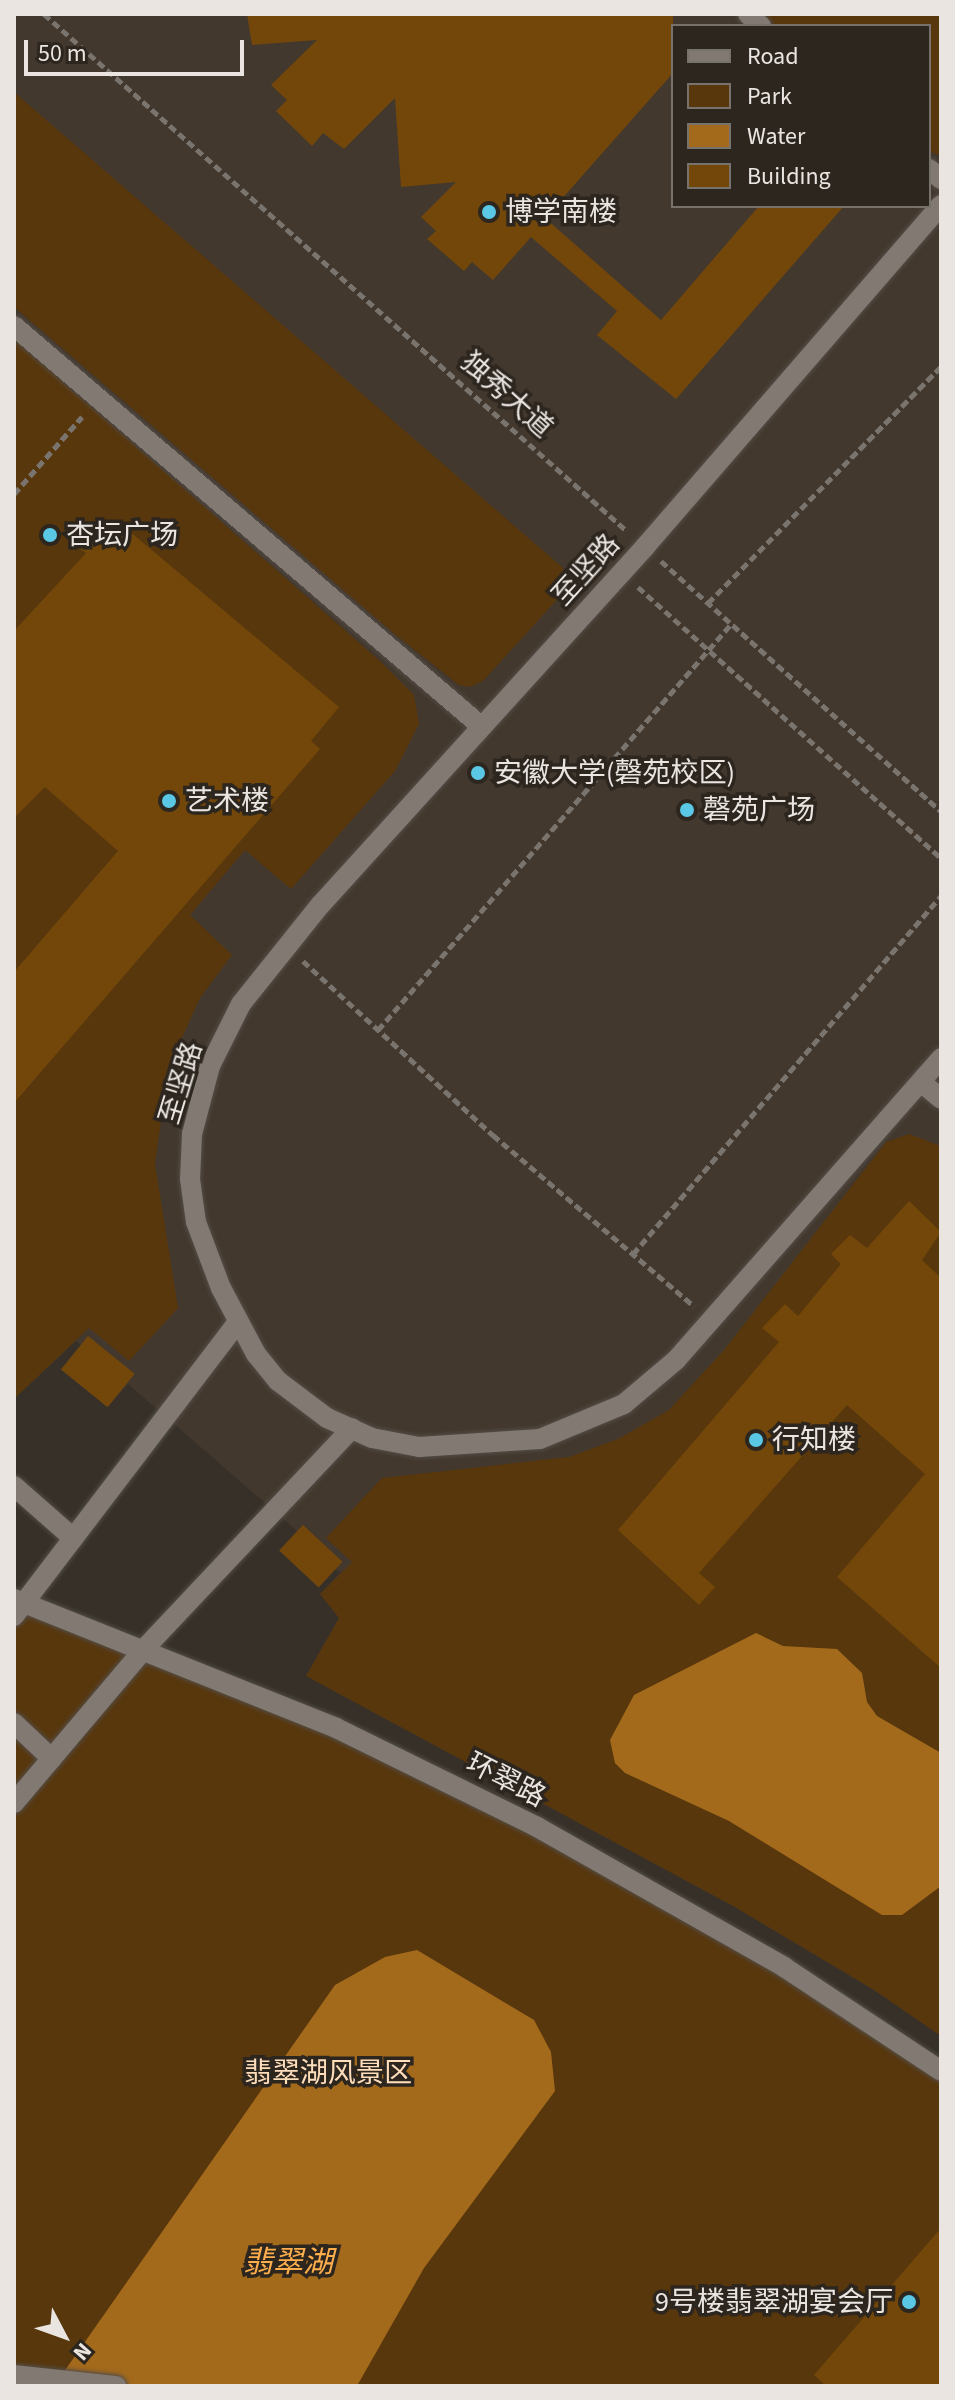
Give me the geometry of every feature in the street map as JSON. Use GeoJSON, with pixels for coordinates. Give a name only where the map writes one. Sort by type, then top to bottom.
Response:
{"type":"FeatureCollection","features":[{"type":"Feature","properties":{"kind":"street","name":"至坚路"},"geometry":{"type":"LineString","coordinates":[[941,205],[645,547],[287,946],[241,1004],[210,1066],[192,1134],[190,1179],[196,1222],[238,1322],[278,1381],[327,1418],[394,1443],[454,1448],[509,1444],[568,1432],[624,1404],[647,1387],[711,1320],[941,1058]]}},
{"type":"Feature","properties":{"kind":"street"},"geometry":{"type":"LineString","coordinates":[[14,326],[482,727]]}},
{"type":"Feature","properties":{"kind":"street"},"geometry":{"type":"LineString","coordinates":[[921,1082],[941,1099]]}},
{"type":"Feature","properties":{"kind":"street"},"geometry":{"type":"LineString","coordinates":[[18,1606],[238,1322]]}},
{"type":"Feature","properties":{"kind":"street"},"geometry":{"type":"LineString","coordinates":[[14,1803],[145,1648],[352,1428]]}},
{"type":"Feature","properties":{"kind":"street"},"geometry":{"type":"LineString","coordinates":[[14,1486],[73,1538]]}},
{"type":"Feature","properties":{"kind":"street","name":"环翠路"},"geometry":{"type":"LineString","coordinates":[[18,1606],[145,1648],[336,1728],[625,1873],[784,1967],[941,2071]]}},
{"type":"Feature","properties":{"kind":"street"},"geometry":{"type":"LineString","coordinates":[[14,1723],[52,1759]]}},
{"type":"Feature","properties":{"kind":"street"},"geometry":{"type":"LineString","coordinates":[[14,2375],[116,2386]]}},
{"type":"Feature","properties":{"kind":"path","name":"独秀大道"},"geometry":{"type":"LineString","coordinates":[[44,14],[941,811]]}},
{"type":"Feature","properties":{"kind":"path"},"geometry":{"type":"LineString","coordinates":[[708,603],[941,367]]}},
{"type":"Feature","properties":{"kind":"path"},"geometry":{"type":"LineString","coordinates":[[14,494],[98,400]]}},
{"type":"Feature","properties":{"kind":"path"},"geometry":{"type":"LineString","coordinates":[[621,572],[941,858]]}},
{"type":"Feature","properties":{"kind":"path"},"geometry":{"type":"LineString","coordinates":[[378,1030],[731,624]]}},
{"type":"Feature","properties":{"kind":"path"},"geometry":{"type":"LineString","coordinates":[[633,1254],[941,896]]}},
{"type":"Feature","properties":{"kind":"path"},"geometry":{"type":"LineString","coordinates":[[287,946],[378,1030],[711,1320]]}},
{"type":"Feature","properties":{"kind":"shaded area","name":"安徽大学(磬苑校区)"},"geometry":{"type":"Polygon","coordinates":[[[14,14],[941,14],[941,2036],[874,1990],[733,1906],[306,1676],[339,1618],[320,1594],[341,1572],[279,1551],[297,1531],[128,1384],[108,1407],[61,1369],[81,1345],[76,1341],[14,1399],[14,14]]]}},
{"type":"Feature","properties":{"kind":"green space"},"geometry":{"type":"Polygon","coordinates":[[[763,14],[941,14],[941,156],[931,152],[931,24],[773,24],[763,14]]]}},
{"type":"Feature","properties":{"kind":"green space"},"geometry":{"type":"Polygon","coordinates":[[[14,92],[563,568],[563,593],[483,681],[470,687],[459,685],[393,633],[14,307],[14,92]]]}},
{"type":"Feature","properties":{"kind":"green space"},"geometry":{"type":"Polygon","coordinates":[[[14,339],[381,662],[414,695],[419,724],[395,771],[291,889],[245,850],[190,915],[232,955],[200,998],[175,1053],[162,1113],[155,1164],[178,1308],[129,1361],[89,1328],[14,1399],[14,339]]]}},
{"type":"Feature","properties":{"kind":"green space"},"geometry":{"type":"Polygon","coordinates":[[[909,1134],[941,1146],[941,2036],[874,1990],[733,1906],[306,1676],[339,1618],[320,1594],[352,1562],[326,1538],[382,1478],[569,1457],[618,1439],[669,1410],[724,1350],[886,1142],[909,1134]]]}},
{"type":"Feature","properties":{"kind":"green space","name":"翡翠湖风景区"},"geometry":{"type":"Polygon","coordinates":[[[14,1599],[74,1620],[537,1827],[941,2071],[941,2386],[14,2386],[14,1599]]]}},
{"type":"Feature","properties":{"kind":"water"},"geometry":{"type":"Polygon","coordinates":[[[756,1633],[783,1646],[837,1649],[862,1673],[867,1702],[877,1716],[941,1753],[941,1886],[902,1915],[882,1915],[729,1821],[625,1773],[615,1763],[610,1740],[634,1695],[756,1633]]]}},
{"type":"Feature","properties":{"kind":"water","name":"翡翠湖"},"geometry":{"type":"Polygon","coordinates":[[[417,1950],[534,2020],[551,2052],[555,2091],[424,2268],[357,2386],[54,2386],[335,1985],[385,1957],[417,1950]]]}},
{"type":"Feature","properties":{"kind":"building","name":"博学南楼"},"geometry":{"type":"Polygon","coordinates":[[[247,14],[673,14],[671,75],[545,218],[661,320],[757,208],[842,208],[676,399],[597,335],[617,311],[531,237],[493,280],[472,262],[464,271],[427,239],[436,231],[421,217],[456,182],[401,187],[395,98],[344,149],[323,133],[312,146],[276,111],[287,100],[271,85],[317,40],[252,45],[247,14]]]}},
{"type":"Feature","properties":{"kind":"building","name":"艺术楼"},"geometry":{"type":"Polygon","coordinates":[[[116,520],[339,707],[311,741],[320,749],[14,1103],[14,972],[118,851],[45,787],[14,818],[14,631],[86,553],[80,549],[96,531],[101,536],[116,520]]]}},
{"type":"Feature","properties":{"kind":"building","name":"行知楼"},"geometry":{"type":"Polygon","coordinates":[[[909,1201],[941,1232],[922,1260],[941,1278],[941,1668],[837,1577],[925,1474],[847,1405],[699,1573],[715,1587],[699,1605],[618,1530],[779,1342],[762,1328],[785,1304],[798,1316],[841,1264],[831,1254],[850,1235],[867,1248],[909,1201]]]}},
{"type":"Feature","properties":{"kind":"building"},"geometry":{"type":"Polygon","coordinates":[[[88,1336],[135,1374],[108,1407],[61,1369],[88,1336]]]}},
{"type":"Feature","properties":{"kind":"building"},"geometry":{"type":"Polygon","coordinates":[[[303,1525],[342,1562],[319,1587],[279,1551],[303,1525]]]}},
{"type":"Feature","properties":{"kind":"building","name":"9号楼翡翠湖宴会厅"},"geometry":{"type":"Polygon","coordinates":[[[941,2228],[941,2386],[826,2386],[814,2375],[941,2228]]]}},
{"type":"Feature","properties":{"kind":"place","name":"博学南楼"},"geometry":{"type":"Point","coordinates":[489,212]}},
{"type":"Feature","properties":{"kind":"place","name":"杏坛广场"},"geometry":{"type":"Point","coordinates":[50,535]}},
{"type":"Feature","properties":{"kind":"place","name":"安徽大学(磬苑校区)"},"geometry":{"type":"Point","coordinates":[478,773]}},
{"type":"Feature","properties":{"kind":"place","name":"艺术楼"},"geometry":{"type":"Point","coordinates":[169,801]}},
{"type":"Feature","properties":{"kind":"place","name":"磬苑广场"},"geometry":{"type":"Point","coordinates":[687,810]}},
{"type":"Feature","properties":{"kind":"place","name":"行知楼"},"geometry":{"type":"Point","coordinates":[756,1440]}},
{"type":"Feature","properties":{"kind":"place","name":"9号楼翡翠湖宴会厅"},"geometry":{"type":"Point","coordinates":[909,2302]}}]}
